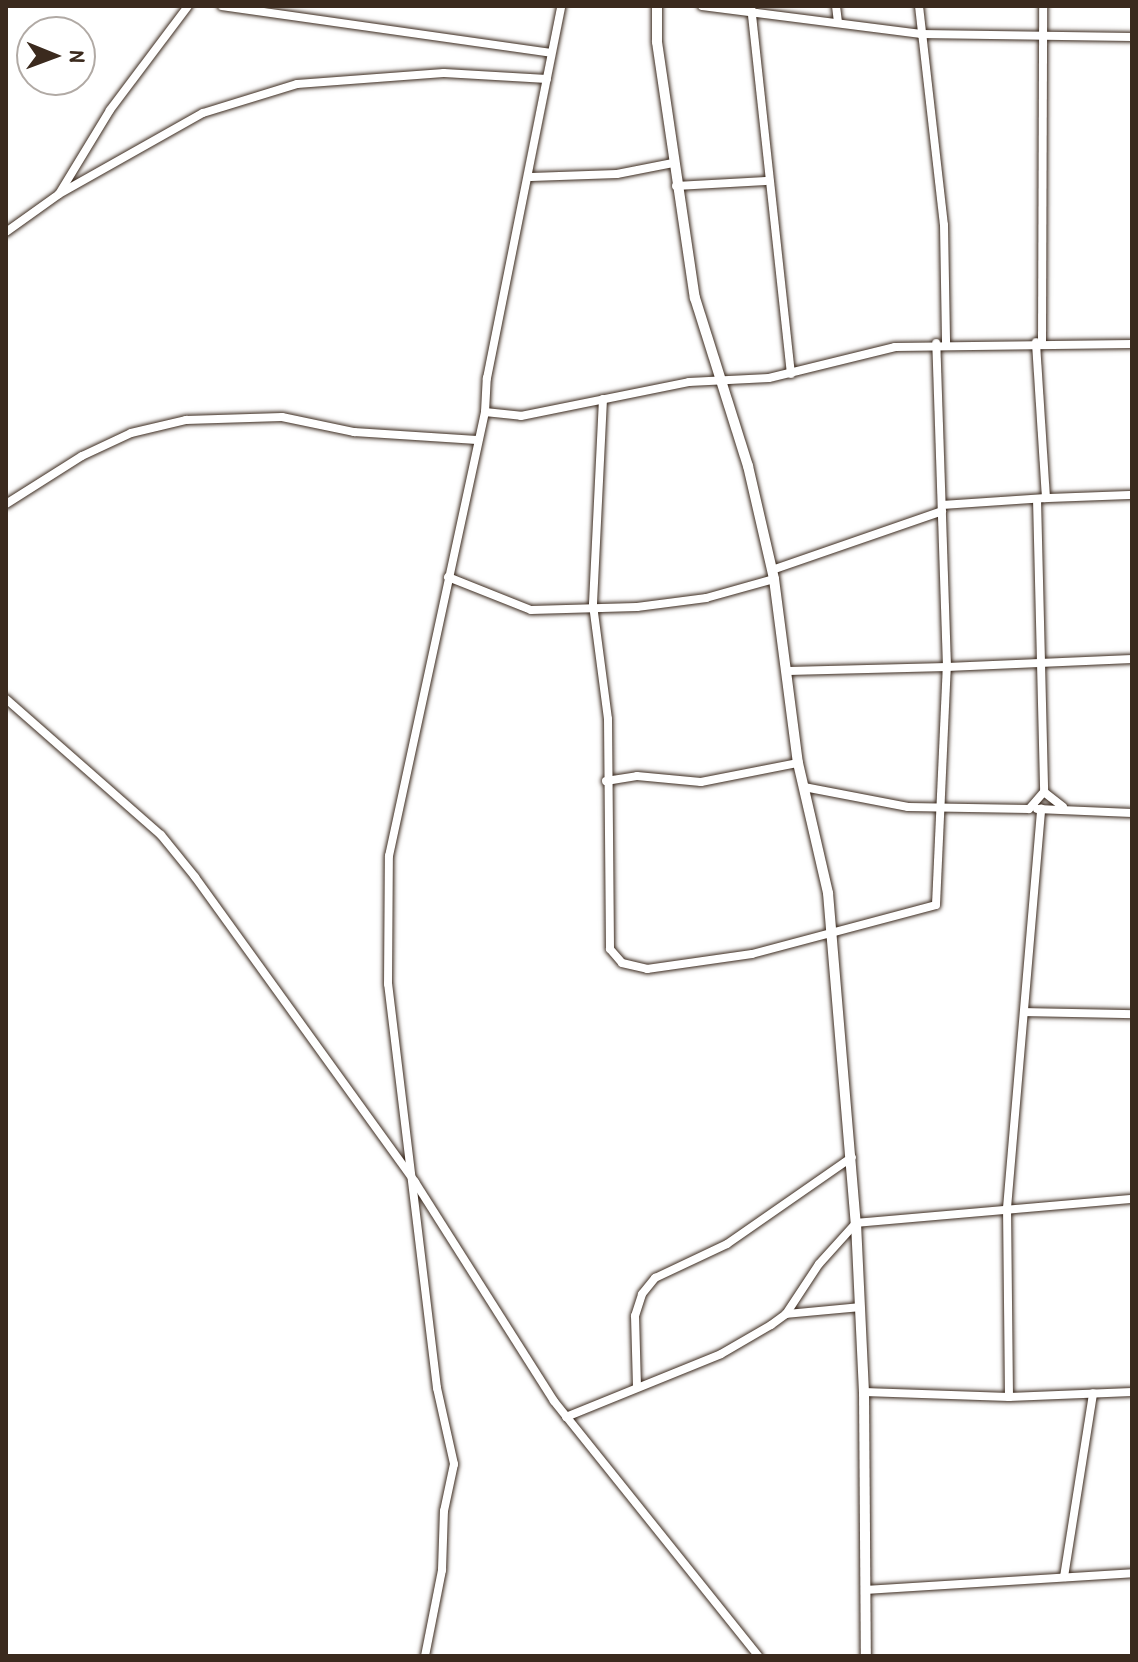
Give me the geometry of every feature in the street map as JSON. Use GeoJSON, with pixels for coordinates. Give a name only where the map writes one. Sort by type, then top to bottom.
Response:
{"type":"FeatureCollection","features":[{"type":"Feature","properties":{"kind":"street"},"geometry":{"type":"LineString","coordinates":[[59,194],[110,110],[188,6]]}},
{"type":"Feature","properties":{"kind":"street"},"geometry":{"type":"LineString","coordinates":[[222,6],[551,53]]}},
{"type":"Feature","properties":{"kind":"street"},"geometry":{"type":"LineString","coordinates":[[425,1656],[442,1570],[444,1511],[454,1464],[437,1388],[415,1182],[395,1049],[384,918],[389,856],[485,412],[487,378],[531,177],[561,6]]}},
{"type":"Feature","properties":{"kind":"street"},"geometry":{"type":"LineString","coordinates":[[657,6],[673,163],[695,298],[748,466],[773,574],[798,763],[832,930],[852,1157],[864,1392],[866,1656]]}},
{"type":"Feature","properties":{"kind":"street"},"geometry":{"type":"LineString","coordinates":[[702,6],[921,34],[1040,32],[1132,37]]}},
{"type":"Feature","properties":{"kind":"street"},"geometry":{"type":"LineString","coordinates":[[836,6],[838,23]]}},
{"type":"Feature","properties":{"kind":"street"},"geometry":{"type":"LineString","coordinates":[[919,6],[944,225],[946,343]]}},
{"type":"Feature","properties":{"kind":"street"},"geometry":{"type":"LineString","coordinates":[[1029,809],[1044,792],[1040,659],[1042,498],[1039,342],[1040,32],[1043,6]]}},
{"type":"Feature","properties":{"kind":"street"},"geometry":{"type":"LineString","coordinates":[[751,10],[766,181],[791,374]]}},
{"type":"Feature","properties":{"kind":"street"},"geometry":{"type":"LineString","coordinates":[[6,232],[59,194],[203,113],[297,84],[444,73],[547,79]]}},
{"type":"Feature","properties":{"kind":"street"},"geometry":{"type":"LineString","coordinates":[[531,177],[617,174],[673,163]]}},
{"type":"Feature","properties":{"kind":"street"},"geometry":{"type":"LineString","coordinates":[[676,186],[766,181]]}},
{"type":"Feature","properties":{"kind":"street"},"geometry":{"type":"LineString","coordinates":[[485,412],[521,416],[719,378],[791,374],[854,355],[936,343],[1132,344]]}},
{"type":"Feature","properties":{"kind":"street"},"geometry":{"type":"LineString","coordinates":[[603,399],[593,605],[608,719],[606,781],[610,949],[622,963],[647,969],[752,954],[832,930],[936,905],[947,667],[936,343]]}},
{"type":"Feature","properties":{"kind":"street"},"geometry":{"type":"LineString","coordinates":[[6,504],[94,450],[155,424],[282,417],[354,432],[477,440]]}},
{"type":"Feature","properties":{"kind":"street"},"geometry":{"type":"LineString","coordinates":[[448,577],[531,610],[593,605],[637,607],[706,598],[942,508],[1042,498],[1132,495]]}},
{"type":"Feature","properties":{"kind":"street"},"geometry":{"type":"LineString","coordinates":[[788,671],[947,667],[1040,659],[1132,659]]}},
{"type":"Feature","properties":{"kind":"street"},"geometry":{"type":"LineString","coordinates":[[6,699],[161,835],[415,1182],[509,1336],[566,1417],[758,1656]]}},
{"type":"Feature","properties":{"kind":"street"},"geometry":{"type":"LineString","coordinates":[[606,781],[637,776],[701,782],[798,763]]}},
{"type":"Feature","properties":{"kind":"street"},"geometry":{"type":"LineString","coordinates":[[804,787],[886,805],[1063,807],[1132,813]]}},
{"type":"Feature","properties":{"kind":"street"},"geometry":{"type":"LineString","coordinates":[[1044,792],[1063,807]]}},
{"type":"Feature","properties":{"kind":"street"},"geometry":{"type":"LineString","coordinates":[[1009,1397],[1007,1208],[1041,808]]}},
{"type":"Feature","properties":{"kind":"street"},"geometry":{"type":"LineString","coordinates":[[1025,1012],[1132,1014]]}},
{"type":"Feature","properties":{"kind":"street"},"geometry":{"type":"LineString","coordinates":[[637,1387],[635,1316],[642,1294],[655,1278],[727,1244],[852,1157]]}},
{"type":"Feature","properties":{"kind":"street"},"geometry":{"type":"LineString","coordinates":[[566,1417],[721,1354],[786,1314],[819,1264],[856,1223],[1132,1199]]}},
{"type":"Feature","properties":{"kind":"street"},"geometry":{"type":"LineString","coordinates":[[786,1314],[860,1307]]}},
{"type":"Feature","properties":{"kind":"street"},"geometry":{"type":"LineString","coordinates":[[864,1392],[1009,1397],[1132,1392]]}},
{"type":"Feature","properties":{"kind":"street"},"geometry":{"type":"LineString","coordinates":[[1064,1577],[1093,1393]]}},
{"type":"Feature","properties":{"kind":"street"},"geometry":{"type":"LineString","coordinates":[[865,1590],[1132,1573]]}}]}
